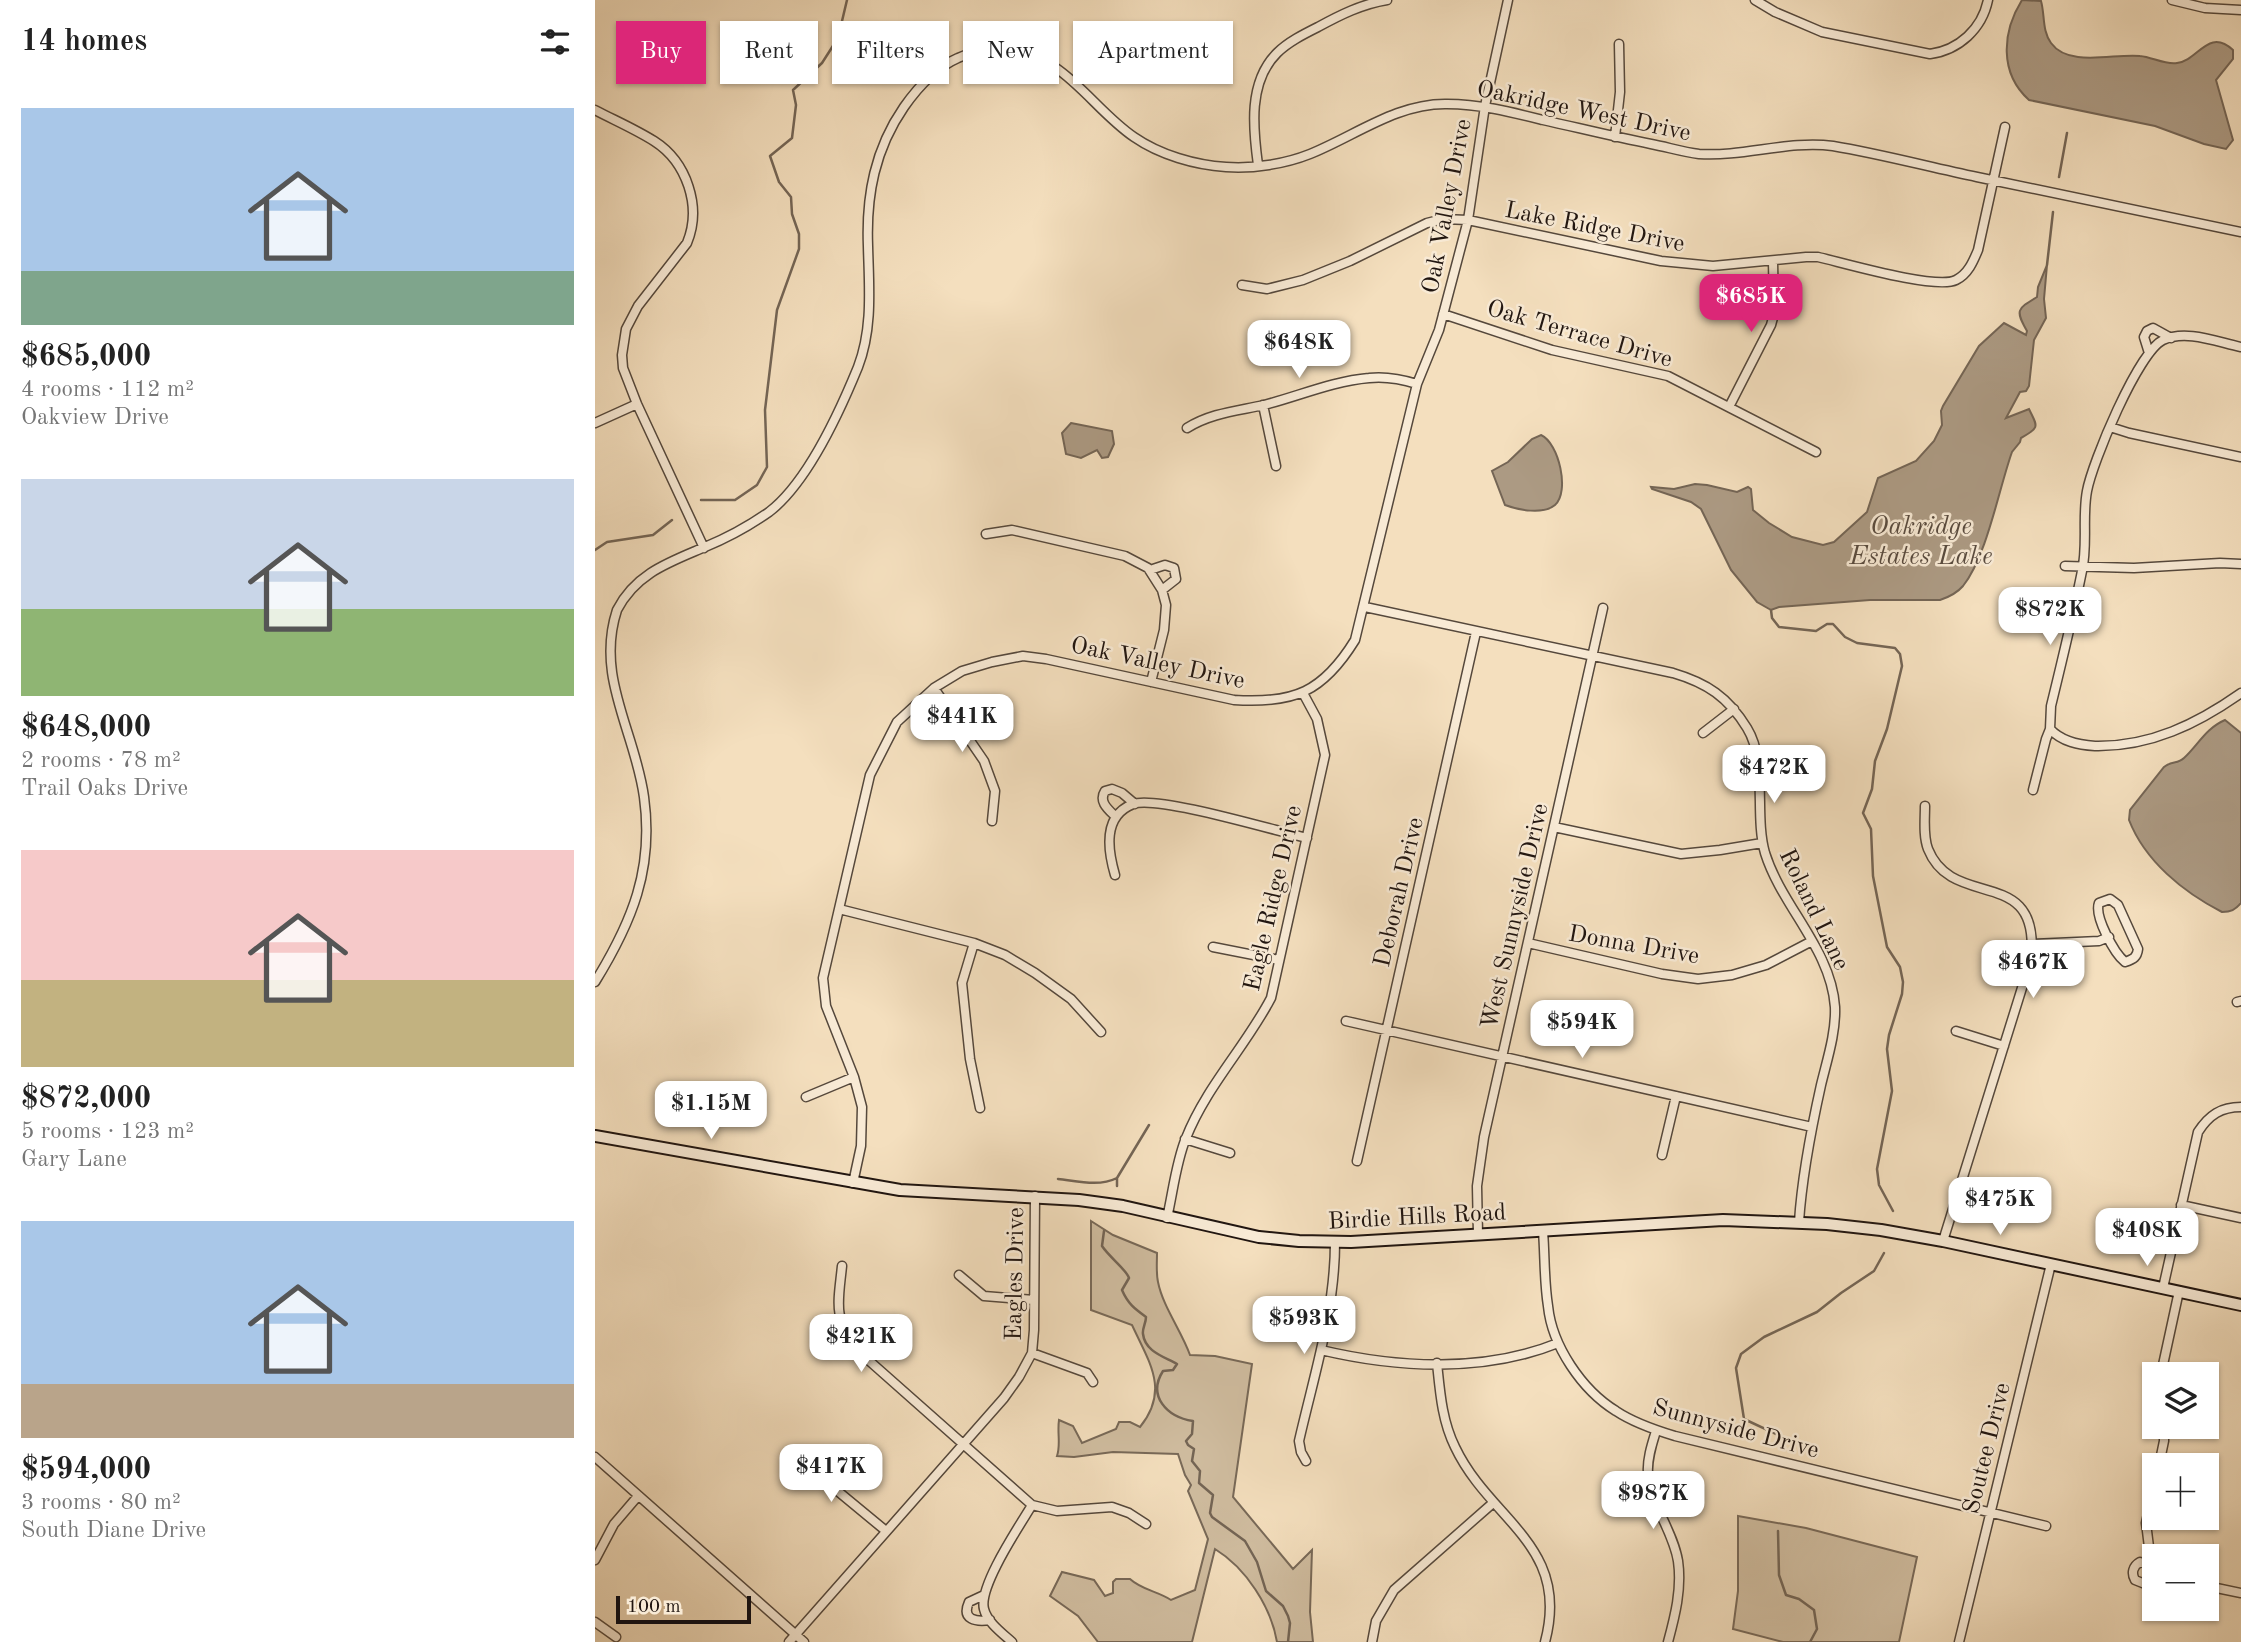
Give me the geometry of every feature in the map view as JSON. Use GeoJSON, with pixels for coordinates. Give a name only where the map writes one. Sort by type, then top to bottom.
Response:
{"type":"FeatureCollection","features":[{"type":"Feature","properties":{"kind":"main road","name":"Birdie Hills Road"},"geometry":{"type":"LineString","coordinates":[[595,1136],[900,1190],[1035,1196],[1123,1206],[1259,1237],[1335,1242],[1723,1220],[1799,1222],[1881,1230],[2241,1305]]}},
{"type":"Feature","properties":{"kind":"street"},"geometry":{"type":"LineString","coordinates":[[1258,165],[1254,108],[1261,77],[1268,63],[1278,51],[1304,34],[1349,11],[1387,0]]}},
{"type":"Feature","properties":{"kind":"street","name":"Oak Valley Drive"},"geometry":{"type":"LineString","coordinates":[[853,1183],[861,1146],[862,1107],[854,1077],[826,1006],[823,978],[870,775],[897,722],[934,688],[962,671],[1023,656],[1245,701],[1266,702],[1303,694],[1321,681],[1347,653],[1355,640],[1365,607],[1417,384],[1443,314],[1468,220],[1485,106],[1508,0]]}},
{"type":"Feature","properties":{"kind":"street"},"geometry":{"type":"LineString","coordinates":[[1755,0],[1775,12],[1822,32],[1930,54],[1947,50],[1969,36],[1979,24],[1988,0]]}},
{"type":"Feature","properties":{"kind":"street"},"geometry":{"type":"LineString","coordinates":[[2172,0],[2205,8],[2241,10]]}},
{"type":"Feature","properties":{"kind":"street"},"geometry":{"type":"LineString","coordinates":[[1615,137],[1621,92],[1619,44]]}},
{"type":"Feature","properties":{"kind":"street","name":"Oakridge West Drive"},"geometry":{"type":"LineString","coordinates":[[595,982],[616,948],[635,905],[642,878],[646,843],[645,800],[641,779],[607,682],[605,663],[609,630],[625,597],[639,581],[662,565],[704,548],[750,524],[779,503],[809,464],[855,374],[867,334],[870,292],[868,212],[874,168],[891,128],[906,103],[929,77],[963,55],[981,50],[1019,51],[1039,57],[1071,78],[1107,115],[1150,146],[1166,153],[1231,168],[1288,162],[1403,110],[1440,103],[1485,106],[1699,154],[1827,145],[2241,232]]}},
{"type":"Feature","properties":{"kind":"street"},"geometry":{"type":"LineString","coordinates":[[595,110],[663,148],[683,174],[693,203],[694,219],[687,243],[638,306],[626,329],[622,355],[623,368],[637,404],[704,548]]}},
{"type":"Feature","properties":{"kind":"street","name":"Lake Ridge Drive"},"geometry":{"type":"LineString","coordinates":[[1242,285],[1267,289],[1303,280],[1350,261],[1427,223],[1443,219],[1468,220],[1661,261],[1713,266],[1818,257],[1930,282],[1954,281],[1969,268],[1978,250],[2005,127]]}},
{"type":"Feature","properties":{"kind":"street"},"geometry":{"type":"LineString","coordinates":[[1729,407],[1771,325],[1774,314],[1773,261]]}},
{"type":"Feature","properties":{"kind":"street","name":"Oak Terrace Drive"},"geometry":{"type":"LineString","coordinates":[[1443,314],[1552,350],[1668,376],[1816,452]]}},
{"type":"Feature","properties":{"kind":"street"},"geometry":{"type":"LineString","coordinates":[[2149,353],[2144,337],[2147,331],[2153,327],[2171,338]]}},
{"type":"Feature","properties":{"kind":"street"},"geometry":{"type":"LineString","coordinates":[[2033,790],[2050,729],[2051,706],[2083,567],[2087,491],[2110,426],[2149,353],[2157,344],[2171,338],[2195,337],[2241,347]]}},
{"type":"Feature","properties":{"kind":"street"},"geometry":{"type":"LineString","coordinates":[[1187,428],[1212,415],[1369,378],[1395,377],[1417,384]]}},
{"type":"Feature","properties":{"kind":"street"},"geometry":{"type":"LineString","coordinates":[[595,424],[637,404]]}},
{"type":"Feature","properties":{"kind":"street"},"geometry":{"type":"LineString","coordinates":[[1263,405],[1276,466]]}},
{"type":"Feature","properties":{"kind":"street"},"geometry":{"type":"LineString","coordinates":[[2110,426],[2129,433],[2241,457]]}},
{"type":"Feature","properties":{"kind":"street"},"geometry":{"type":"LineString","coordinates":[[986,534],[1012,530],[1125,556],[1150,570],[1162,590],[1166,606],[1164,630],[1151,682]]}},
{"type":"Feature","properties":{"kind":"street"},"geometry":{"type":"LineString","coordinates":[[2065,566],[2134,568],[2241,564]]}},
{"type":"Feature","properties":{"kind":"street"},"geometry":{"type":"LineString","coordinates":[[1150,570],[1165,565],[1174,568],[1176,579],[1162,590]]}},
{"type":"Feature","properties":{"kind":"street","name":"Roland Lane"},"geometry":{"type":"LineString","coordinates":[[1365,607],[1691,678],[1708,686],[1734,709],[1749,730],[1757,757],[1762,843],[1778,884],[1830,978],[1835,1008],[1812,1127],[1799,1222]]}},
{"type":"Feature","properties":{"kind":"street","name":"West Sunnyside Drive"},"geometry":{"type":"LineString","coordinates":[[1478,1235],[1478,1167],[1604,608]]}},
{"type":"Feature","properties":{"kind":"street","name":"Deborah Drive"},"geometry":{"type":"LineString","coordinates":[[1357,1161],[1476,632]]}},
{"type":"Feature","properties":{"kind":"street"},"geometry":{"type":"LineString","coordinates":[[934,688],[984,761],[995,791],[992,821]]}},
{"type":"Feature","properties":{"kind":"street"},"geometry":{"type":"LineString","coordinates":[[2050,729],[2057,736],[2088,746],[2145,741],[2194,722],[2241,693]]}},
{"type":"Feature","properties":{"kind":"street","name":"Eagle Ridge Drive"},"geometry":{"type":"LineString","coordinates":[[1167,1218],[1185,1139],[1203,1103],[1256,1027],[1271,998],[1325,755],[1319,726],[1303,694]]}},
{"type":"Feature","properties":{"kind":"street"},"geometry":{"type":"LineString","coordinates":[[1703,733],[1734,709]]}},
{"type":"Feature","properties":{"kind":"street"},"geometry":{"type":"LineString","coordinates":[[1116,817],[1102,798],[1105,791],[1112,789],[1135,804],[1165,804],[1307,838]]}},
{"type":"Feature","properties":{"kind":"street"},"geometry":{"type":"LineString","coordinates":[[1115,875],[1108,851],[1111,828],[1116,817],[1135,804]]}},
{"type":"Feature","properties":{"kind":"street"},"geometry":{"type":"LineString","coordinates":[[1925,806],[1927,848],[1942,871],[1965,885],[2004,894],[2016,903],[2030,929],[2033,944],[2031,959],[1943,1241]]}},
{"type":"Feature","properties":{"kind":"street"},"geometry":{"type":"LineString","coordinates":[[1554,827],[1681,854],[1762,843]]}},
{"type":"Feature","properties":{"kind":"street"},"geometry":{"type":"LineString","coordinates":[[2110,899],[2118,905],[2139,948],[2137,956],[2125,962],[2119,957],[2109,937],[2097,908],[2099,902],[2110,899]]}},
{"type":"Feature","properties":{"kind":"street"},"geometry":{"type":"LineString","coordinates":[[839,909],[974,943],[1005,955],[1070,999],[1101,1032]]}},
{"type":"Feature","properties":{"kind":"street"},"geometry":{"type":"LineString","coordinates":[[2033,944],[2099,941],[2109,937]]}},
{"type":"Feature","properties":{"kind":"street","name":"Donna Drive"},"geometry":{"type":"LineString","coordinates":[[1528,943],[1662,974],[1698,979],[1732,975],[1766,965],[1812,942]]}},
{"type":"Feature","properties":{"kind":"street"},"geometry":{"type":"LineString","coordinates":[[974,943],[962,983],[970,1059],[980,1108]]}},
{"type":"Feature","properties":{"kind":"street"},"geometry":{"type":"LineString","coordinates":[[1213,947],[1279,960]]}},
{"type":"Feature","properties":{"kind":"street"},"geometry":{"type":"LineString","coordinates":[[1346,1021],[1812,1127]]}},
{"type":"Feature","properties":{"kind":"street"},"geometry":{"type":"LineString","coordinates":[[1957,1031],[2004,1045]]}},
{"type":"Feature","properties":{"kind":"street"},"geometry":{"type":"LineString","coordinates":[[806,1097],[854,1077]]}},
{"type":"Feature","properties":{"kind":"street"},"geometry":{"type":"LineString","coordinates":[[1663,1155],[1676,1096]]}},
{"type":"Feature","properties":{"kind":"street"},"geometry":{"type":"LineString","coordinates":[[2163,1288],[2198,1132],[2214,1114],[2226,1108],[2241,1107]]}},
{"type":"Feature","properties":{"kind":"street"},"geometry":{"type":"LineString","coordinates":[[1185,1139],[1230,1153]]}},
{"type":"Feature","properties":{"kind":"street","name":"Eagles Drive"},"geometry":{"type":"LineString","coordinates":[[789,1642],[1004,1398],[1019,1377],[1032,1353],[1035,1196]]}},
{"type":"Feature","properties":{"kind":"street"},"geometry":{"type":"LineString","coordinates":[[2181,1205],[2241,1217]]}},
{"type":"Feature","properties":{"kind":"street","name":"Sunnyside Drive"},"geometry":{"type":"LineString","coordinates":[[1543,1231],[1548,1307],[1558,1343],[1584,1383],[1615,1411],[1656,1431],[2046,1526]]}},
{"type":"Feature","properties":{"kind":"street"},"geometry":{"type":"LineString","coordinates":[[1306,1461],[1299,1441],[1334,1283],[1335,1242]]}},
{"type":"Feature","properties":{"kind":"street","name":"Soutee Drive"},"geometry":{"type":"LineString","coordinates":[[1959,1642],[2051,1264]]}},
{"type":"Feature","properties":{"kind":"street"},"geometry":{"type":"LineString","coordinates":[[842,1266],[837,1310],[846,1334],[857,1350],[1032,1505],[1057,1511],[1112,1507],[1129,1513],[1146,1524]]}},
{"type":"Feature","properties":{"kind":"street"},"geometry":{"type":"LineString","coordinates":[[958,1275],[984,1296],[1034,1300]]}},
{"type":"Feature","properties":{"kind":"street"},"geometry":{"type":"LineString","coordinates":[[2164,1362],[2179,1291]]}},
{"type":"Feature","properties":{"kind":"street"},"geometry":{"type":"LineString","coordinates":[[1321,1350],[1377,1362],[1437,1363],[1508,1358],[1526,1355],[1558,1343]]}},
{"type":"Feature","properties":{"kind":"street"},"geometry":{"type":"LineString","coordinates":[[1032,1353],[1087,1373],[1093,1382]]}},
{"type":"Feature","properties":{"kind":"street"},"geometry":{"type":"LineString","coordinates":[[1437,1363],[1448,1431],[1469,1472],[1530,1543],[1545,1572],[1552,1601],[1545,1642]]}},
{"type":"Feature","properties":{"kind":"street"},"geometry":{"type":"LineString","coordinates":[[1656,1431],[1648,1473],[1654,1499],[1673,1542],[1679,1575],[1678,1600],[1668,1642]]}},
{"type":"Feature","properties":{"kind":"street"},"geometry":{"type":"LineString","coordinates":[[794,1455],[886,1531]]}},
{"type":"Feature","properties":{"kind":"street"},"geometry":{"type":"LineString","coordinates":[[595,1457],[804,1642]]}},
{"type":"Feature","properties":{"kind":"street"},"geometry":{"type":"LineString","coordinates":[[595,1560],[614,1524],[638,1496]]}},
{"type":"Feature","properties":{"kind":"street"},"geometry":{"type":"LineString","coordinates":[[1372,1642],[1376,1621],[1394,1590],[1493,1503]]}},
{"type":"Feature","properties":{"kind":"street"},"geometry":{"type":"LineString","coordinates":[[1011,1642],[984,1612],[984,1595],[995,1568],[1032,1505]]}},
{"type":"Feature","properties":{"kind":"street"},"geometry":{"type":"LineString","coordinates":[[2142,1562],[2134,1567],[2134,1577],[2142,1583]]}},
{"type":"Feature","properties":{"kind":"street"},"geometry":{"type":"LineString","coordinates":[[2219,1588],[2241,1593]]}},
{"type":"Feature","properties":{"kind":"street"},"geometry":{"type":"LineString","coordinates":[[984,1595],[969,1602],[967,1614],[977,1622],[990,1620]]}},
{"type":"Feature","properties":{"kind":"street"},"geometry":{"type":"LineString","coordinates":[[595,1622],[616,1637]]}},
{"type":"Feature","properties":{"kind":"shaded area"},"geometry":{"type":"Polygon","coordinates":[[[1091,1221],[1113,1235],[1157,1253],[1160,1291],[1190,1355],[1215,1356],[1252,1364],[1233,1497],[1293,1569],[1312,1550],[1310,1612],[1313,1642],[1277,1642],[1263,1602],[1247,1578],[1215,1549],[1192,1642],[1098,1642],[1078,1616],[1050,1596],[1062,1572],[1094,1580],[1105,1596],[1113,1593],[1113,1582],[1116,1579],[1130,1579],[1139,1586],[1171,1600],[1195,1590],[1208,1539],[1188,1491],[1191,1485],[1178,1454],[1113,1452],[1074,1457],[1057,1456],[1059,1420],[1073,1426],[1082,1443],[1116,1429],[1119,1422],[1130,1422],[1140,1427],[1154,1401],[1154,1376],[1132,1325],[1091,1310],[1091,1221]]]}},
{"type":"Feature","properties":{"kind":"shaded area"},"geometry":{"type":"Polygon","coordinates":[[[1738,1516],[1806,1528],[1917,1557],[1899,1642],[1783,1642],[1733,1629],[1738,1591],[1738,1516]]]}},
{"type":"Feature","properties":{"kind":"water"},"geometry":{"type":"Polygon","coordinates":[[[2022,0],[2041,1],[2048,38],[2059,51],[2069,55],[2093,58],[2140,56],[2177,63],[2191,57],[2210,43],[2224,44],[2233,50],[2233,59],[2216,80],[2233,140],[2226,149],[2155,126],[2029,100],[2012,77],[2007,52],[2010,25],[2022,0]]]}},
{"type":"Feature","properties":{"kind":"water","name":"Oakridge Estates Lake"},"geometry":{"type":"Polygon","coordinates":[[[2047,265],[2044,299],[2046,318],[2034,340],[2029,386],[2026,391],[2020,392],[2006,418],[2029,409],[2036,426],[2021,438],[2012,452],[1979,557],[1963,586],[1953,594],[1940,600],[1870,600],[1779,607],[1771,610],[1757,602],[1731,570],[1701,509],[1691,502],[1652,489],[1651,487],[1674,489],[1695,484],[1737,492],[1748,487],[1751,489],[1753,510],[1769,523],[1792,537],[1823,545],[1834,542],[1867,512],[1878,478],[1916,461],[1934,441],[1942,425],[1943,406],[1979,346],[2004,323],[2026,335],[2020,311],[2025,304],[2037,297],[2047,265]]]}},
{"type":"Feature","properties":{"kind":"water"},"geometry":{"type":"Polygon","coordinates":[[[1071,423],[1112,431],[1114,444],[1108,457],[1102,458],[1097,450],[1081,458],[1066,454],[1062,433],[1071,423]]]}},
{"type":"Feature","properties":{"kind":"water"},"geometry":{"type":"Polygon","coordinates":[[[1541,435],[1553,447],[1557,457],[1562,479],[1559,499],[1550,508],[1537,511],[1505,505],[1492,471],[1508,462],[1532,439],[1541,435]]]}},
{"type":"Feature","properties":{"kind":"water"},"geometry":{"type":"Polygon","coordinates":[[[2225,720],[2241,733],[2241,903],[2233,910],[2222,912],[2193,895],[2167,874],[2145,849],[2129,820],[2130,810],[2164,767],[2182,760],[2207,732],[2225,720]]]}},
{"type":"Feature","properties":{"kind":"waterway"},"geometry":{"type":"LineString","coordinates":[[701,500],[735,500],[757,485],[767,467],[765,410],[777,310],[799,249],[799,234],[792,214],[791,197],[779,182],[770,156],[792,138],[796,105],[793,90],[822,63],[838,38],[847,0]]}},
{"type":"Feature","properties":{"kind":"waterway"},"geometry":{"type":"LineString","coordinates":[[2059,177],[2067,133]]}},
{"type":"Feature","properties":{"kind":"waterway"},"geometry":{"type":"LineString","coordinates":[[2047,265],[2053,212]]}},
{"type":"Feature","properties":{"kind":"waterway"},"geometry":{"type":"LineString","coordinates":[[595,550],[607,542],[653,535],[672,520]]}},
{"type":"Feature","properties":{"kind":"waterway"},"geometry":{"type":"LineString","coordinates":[[1771,610],[1772,618],[1779,627],[1816,631],[1827,624],[1833,624],[1845,637],[1857,643],[1895,648],[1900,654],[1902,666],[1887,729],[1875,761],[1872,789],[1863,813],[1871,829],[1873,876],[1887,947],[1900,967],[1903,982],[1887,1049],[1892,1091],[1877,1169],[1879,1185],[1893,1211]]}},
{"type":"Feature","properties":{"kind":"waterway"},"geometry":{"type":"LineString","coordinates":[[1058,1179],[1095,1183],[1117,1178],[1149,1125]]}},
{"type":"Feature","properties":{"kind":"waterway"},"geometry":{"type":"LineString","coordinates":[[1117,1178],[1117,1186]]}},
{"type":"Feature","properties":{"kind":"waterway"},"geometry":{"type":"LineString","coordinates":[[1104,1231],[1102,1246],[1129,1278],[1122,1290],[1124,1295],[1132,1306],[1146,1317],[1143,1332],[1147,1345],[1177,1364],[1173,1370],[1163,1371],[1157,1389],[1162,1404],[1168,1410],[1193,1421],[1192,1434],[1186,1441],[1194,1449],[1192,1461],[1200,1471],[1199,1483],[1213,1495],[1210,1513],[1245,1541],[1257,1562],[1266,1591],[1283,1606],[1288,1616],[1288,1642]]}},
{"type":"Feature","properties":{"kind":"waterway"},"geometry":{"type":"LineString","coordinates":[[1792,1446],[1789,1440],[1744,1419],[1736,1368],[1741,1354],[1764,1337],[1817,1312],[1874,1271],[1884,1253]]}},
{"type":"Feature","properties":{"kind":"waterway"},"geometry":{"type":"LineString","coordinates":[[1778,1531],[1779,1575],[1786,1595],[1799,1599],[1814,1610],[1817,1629],[1810,1642]]}}]}
